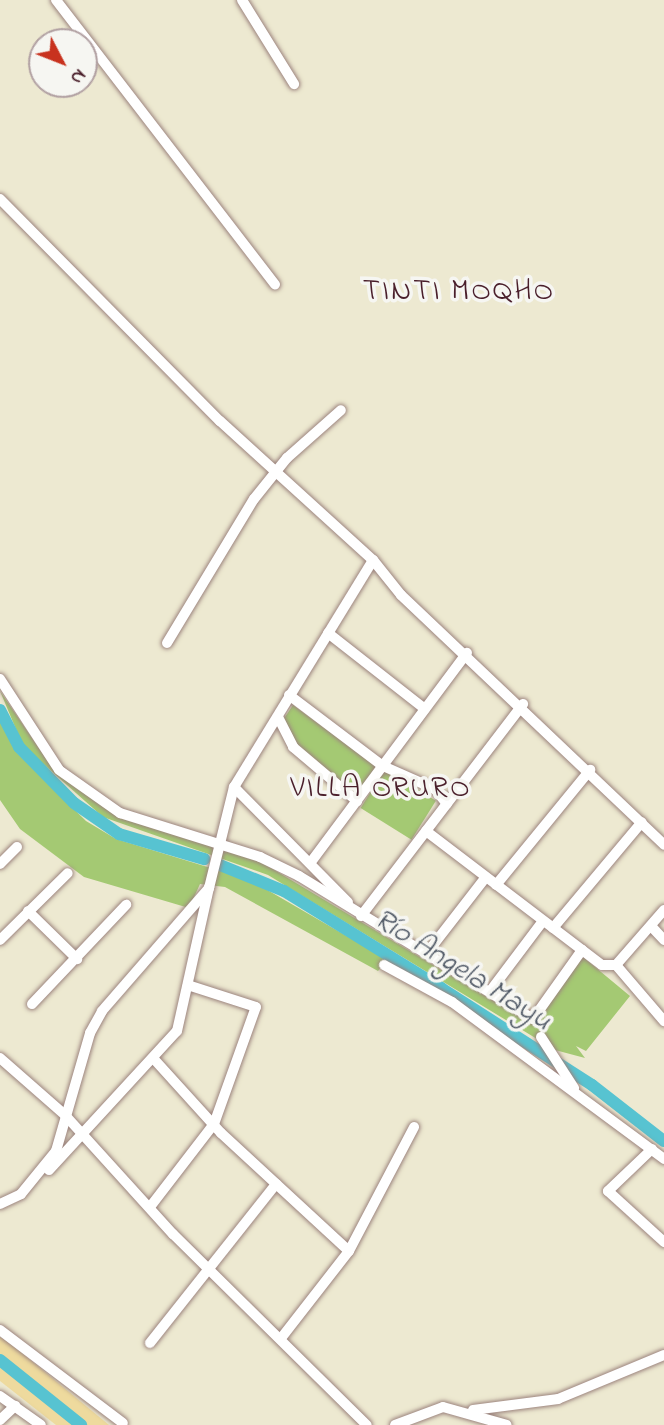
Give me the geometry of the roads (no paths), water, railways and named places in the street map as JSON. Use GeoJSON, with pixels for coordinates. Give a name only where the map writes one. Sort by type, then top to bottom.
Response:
{"type":"FeatureCollection","features":[{"type":"Feature","properties":{"kind":"street"},"geometry":{"type":"LineString","coordinates":[[56,0],[275,284]]}},
{"type":"Feature","properties":{"kind":"street"},"geometry":{"type":"LineString","coordinates":[[242,0],[294,84]]}},
{"type":"Feature","properties":{"kind":"street"},"geometry":{"type":"LineString","coordinates":[[0,199],[277,471],[523,704],[664,845]]}},
{"type":"Feature","properties":{"kind":"street"},"geometry":{"type":"LineString","coordinates":[[167,643],[277,471],[341,410]]}},
{"type":"Feature","properties":{"kind":"street"},"geometry":{"type":"LineString","coordinates":[[0,1204],[33,1181],[83,1136],[177,1031],[217,845],[234,787],[373,560]]}},
{"type":"Feature","properties":{"kind":"street"},"geometry":{"type":"LineString","coordinates":[[328,633],[425,709]]}},
{"type":"Feature","properties":{"kind":"street"},"geometry":{"type":"LineString","coordinates":[[311,862],[467,653]]}},
{"type":"Feature","properties":{"kind":"street"},"geometry":{"type":"LineString","coordinates":[[0,680],[74,784],[120,813],[260,857],[491,990],[533,1018],[582,950]]}},
{"type":"Feature","properties":{"kind":"street"},"geometry":{"type":"LineString","coordinates":[[289,695],[383,766],[435,789],[447,804]]}},
{"type":"Feature","properties":{"kind":"street"},"geometry":{"type":"LineString","coordinates":[[361,916],[523,704]]}},
{"type":"Feature","properties":{"kind":"street"},"geometry":{"type":"LineString","coordinates":[[278,717],[293,747],[357,801]]}},
{"type":"Feature","properties":{"kind":"street"},"geometry":{"type":"LineString","coordinates":[[496,885],[590,770]]}},
{"type":"Feature","properties":{"kind":"street"},"geometry":{"type":"LineString","coordinates":[[234,787],[311,862],[361,916]]}},
{"type":"Feature","properties":{"kind":"street"},"geometry":{"type":"LineString","coordinates":[[553,928],[642,822]]}},
{"type":"Feature","properties":{"kind":"street"},"geometry":{"type":"LineString","coordinates":[[426,831],[602,965],[616,965],[664,910]]}},
{"type":"Feature","properties":{"kind":"street"},"geometry":{"type":"LineString","coordinates":[[0,863],[16,847]]}},
{"type":"Feature","properties":{"kind":"street"},"geometry":{"type":"LineString","coordinates":[[0,940],[68,873]]}},
{"type":"Feature","properties":{"kind":"street"},"geometry":{"type":"LineString","coordinates":[[427,953],[486,877]]}},
{"type":"Feature","properties":{"kind":"street"},"geometry":{"type":"LineString","coordinates":[[33,1181],[56,1151],[90,1033],[102,1011],[209,888]]}},
{"type":"Feature","properties":{"kind":"street"},"geometry":{"type":"LineString","coordinates":[[32,1004],[126,905]]}},
{"type":"Feature","properties":{"kind":"street"},"geometry":{"type":"LineString","coordinates":[[28,911],[77,959]]}},
{"type":"Feature","properties":{"kind":"street"},"geometry":{"type":"LineString","coordinates":[[491,990],[543,921]]}},
{"type":"Feature","properties":{"kind":"street"},"geometry":{"type":"LineString","coordinates":[[651,926],[664,940]]}},
{"type":"Feature","properties":{"kind":"street"},"geometry":{"type":"LineString","coordinates":[[384,965],[452,1002],[664,1159]]}},
{"type":"Feature","properties":{"kind":"street"},"geometry":{"type":"LineString","coordinates":[[616,965],[664,1021]]}},
{"type":"Feature","properties":{"kind":"street"},"geometry":{"type":"LineString","coordinates":[[149,1206],[214,1124],[256,1007],[188,985]]}},
{"type":"Feature","properties":{"kind":"street"},"geometry":{"type":"LineString","coordinates":[[541,1037],[581,1097]]}},
{"type":"Feature","properties":{"kind":"street"},"geometry":{"type":"LineString","coordinates":[[0,1058],[67,1118],[209,1268],[282,1337],[367,1425]]}},
{"type":"Feature","properties":{"kind":"street"},"geometry":{"type":"LineString","coordinates":[[153,1058],[214,1124],[349,1251]]}},
{"type":"Feature","properties":{"kind":"street"},"geometry":{"type":"LineString","coordinates":[[282,1337],[349,1251],[414,1127]]}},
{"type":"Feature","properties":{"kind":"street"},"geometry":{"type":"LineString","coordinates":[[652,1149],[608,1191],[664,1242]]}},
{"type":"Feature","properties":{"kind":"street"},"geometry":{"type":"LineString","coordinates":[[150,1343],[276,1184]]}},
{"type":"Feature","properties":{"kind":"street"},"geometry":{"type":"LineString","coordinates":[[0,1330],[123,1423]]}},
{"type":"Feature","properties":{"kind":"street"},"geometry":{"type":"LineString","coordinates":[[395,1425],[443,1407],[473,1410],[558,1399],[664,1355]]}},
{"type":"Feature","properties":{"kind":"street"},"geometry":{"type":"LineString","coordinates":[[0,1396],[41,1425]]}},
{"type":"Feature","properties":{"kind":"street"},"geometry":{"type":"LineString","coordinates":[[0,1420],[15,1406]]}},
{"type":"Feature","properties":{"kind":"street"},"geometry":{"type":"LineString","coordinates":[[473,1410],[507,1425]]}},
{"type":"Feature","properties":{"kind":"waterway","name":"Río Angela Mayu"},"geometry":{"type":"LineString","coordinates":[[0,710],[19,747],[74,803],[119,834],[204,859]]}},
{"type":"Feature","properties":{"kind":"waterway","name":"Río Angela Mayu"},"geometry":{"type":"LineString","coordinates":[[220,865],[284,891],[441,988],[592,1085],[664,1141]]}},
{"type":"Feature","properties":{"kind":"waterway"},"geometry":{"type":"LineString","coordinates":[[0,1360],[81,1425]]}},
{"type":"Feature","properties":{"kind":"district","name":"TINTI MOQHO"},"geometry":{"type":"Point","coordinates":[459,292]}},
{"type":"Feature","properties":{"kind":"district","name":"VILLA ORURO"},"geometry":{"type":"Point","coordinates":[381,789]}}]}
